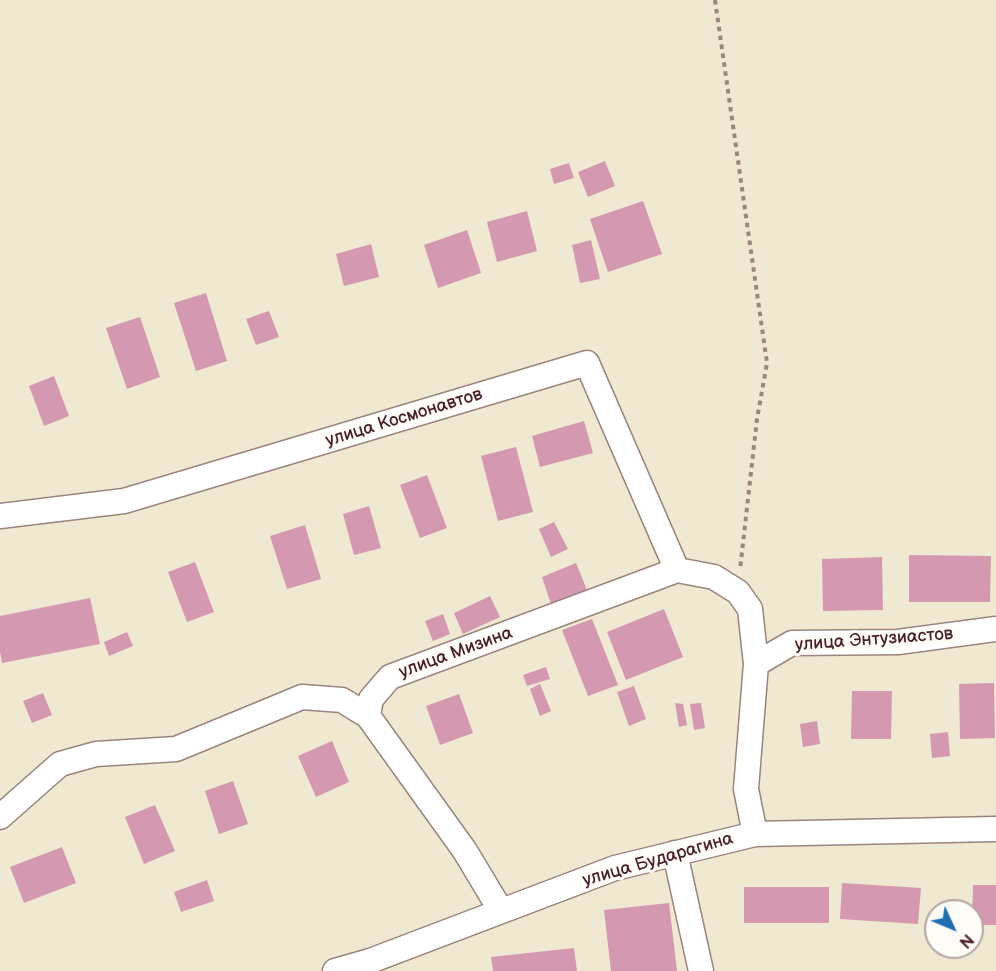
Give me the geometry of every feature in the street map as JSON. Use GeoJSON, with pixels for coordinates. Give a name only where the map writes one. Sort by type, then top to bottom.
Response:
{"type":"FeatureCollection","features":[{"type":"Feature","properties":{"kind":"street","name":"улица Космонавтов"},"geometry":{"type":"LineString","coordinates":[[0,516],[124,501],[587,363],[677,570]]}},
{"type":"Feature","properties":{"kind":"street"},"geometry":{"type":"LineString","coordinates":[[677,570],[714,578],[738,592],[750,609],[756,664],[746,789],[755,834]]}},
{"type":"Feature","properties":{"kind":"street","name":"улица Мизина"},"geometry":{"type":"LineString","coordinates":[[368,716],[371,699],[390,677],[677,570]]}},
{"type":"Feature","properties":{"kind":"street","name":"улица Энтузиастов"},"geometry":{"type":"LineString","coordinates":[[756,664],[792,643],[898,642],[996,629]]}},
{"type":"Feature","properties":{"kind":"street"},"geometry":{"type":"LineString","coordinates":[[0,817],[60,764],[96,754],[176,749],[302,697],[342,700],[368,716],[465,851],[501,911]]}},
{"type":"Feature","properties":{"kind":"street","name":"улица Бударагина"},"geometry":{"type":"LineString","coordinates":[[335,971],[370,961],[615,868],[755,834],[996,829]]}},
{"type":"Feature","properties":{"kind":"street"},"geometry":{"type":"LineString","coordinates":[[675,853],[701,971]]}},
{"type":"Feature","properties":{"kind":"path"},"geometry":{"type":"LineString","coordinates":[[715,0],[767,363],[757,420],[738,592]]}},
{"type":"Feature","properties":{"kind":"building"},"geometry":{"type":"Polygon","coordinates":[[[605,161],[615,186],[588,197],[578,172],[605,161]]]}},
{"type":"Feature","properties":{"kind":"building"},"geometry":{"type":"Polygon","coordinates":[[[569,163],[574,178],[554,184],[550,169],[569,163]]]}},
{"type":"Feature","properties":{"kind":"building"},"geometry":{"type":"Polygon","coordinates":[[[643,201],[662,254],[608,272],[590,219],[643,201]]]}},
{"type":"Feature","properties":{"kind":"building"},"geometry":{"type":"Polygon","coordinates":[[[527,211],[537,251],[497,262],[487,222],[527,211]]]}},
{"type":"Feature","properties":{"kind":"building"},"geometry":{"type":"Polygon","coordinates":[[[467,230],[481,273],[438,288],[424,245],[467,230]]]}},
{"type":"Feature","properties":{"kind":"building"},"geometry":{"type":"Polygon","coordinates":[[[591,240],[600,279],[580,283],[572,245],[591,240]]]}},
{"type":"Feature","properties":{"kind":"building"},"geometry":{"type":"Polygon","coordinates":[[[371,244],[379,277],[344,286],[336,254],[371,244]]]}},
{"type":"Feature","properties":{"kind":"building"},"geometry":{"type":"Polygon","coordinates":[[[206,293],[227,361],[196,371],[174,303],[206,293]]]}},
{"type":"Feature","properties":{"kind":"building"},"geometry":{"type":"Polygon","coordinates":[[[269,311],[279,337],[256,345],[246,319],[269,311]]]}},
{"type":"Feature","properties":{"kind":"building"},"geometry":{"type":"Polygon","coordinates":[[[140,317],[160,377],[127,389],[106,328],[140,317]]]}},
{"type":"Feature","properties":{"kind":"building"},"geometry":{"type":"Polygon","coordinates":[[[54,376],[69,416],[44,426],[29,386],[54,376]]]}},
{"type":"Feature","properties":{"kind":"building"},"geometry":{"type":"Polygon","coordinates":[[[584,421],[593,453],[540,467],[532,436],[584,421]]]}},
{"type":"Feature","properties":{"kind":"building"},"geometry":{"type":"Polygon","coordinates":[[[516,447],[533,512],[498,521],[481,456],[516,447]]]}},
{"type":"Feature","properties":{"kind":"building"},"geometry":{"type":"Polygon","coordinates":[[[427,475],[447,528],[420,538],[400,485],[427,475]]]}},
{"type":"Feature","properties":{"kind":"building"},"geometry":{"type":"Polygon","coordinates":[[[369,506],[381,548],[354,555],[343,514],[369,506]]]}},
{"type":"Feature","properties":{"kind":"building"},"geometry":{"type":"Polygon","coordinates":[[[554,522],[568,549],[551,557],[539,529],[554,522]]]}},
{"type":"Feature","properties":{"kind":"building"},"geometry":{"type":"Polygon","coordinates":[[[305,525],[321,579],[287,589],[270,536],[305,525]]]}},
{"type":"Feature","properties":{"kind":"building"},"geometry":{"type":"Polygon","coordinates":[[[909,555],[991,556],[990,602],[909,602],[909,555]]]}},
{"type":"Feature","properties":{"kind":"building"},"geometry":{"type":"Polygon","coordinates":[[[882,557],[883,610],[823,611],[822,559],[882,557]]]}},
{"type":"Feature","properties":{"kind":"building"},"geometry":{"type":"Polygon","coordinates":[[[195,562],[214,612],[187,622],[168,572],[195,562]]]}},
{"type":"Feature","properties":{"kind":"building"},"geometry":{"type":"Polygon","coordinates":[[[576,563],[587,590],[551,604],[542,577],[576,563]]]}},
{"type":"Feature","properties":{"kind":"building"},"geometry":{"type":"Polygon","coordinates":[[[490,596],[500,617],[463,634],[454,613],[490,596]]]}},
{"type":"Feature","properties":{"kind":"building"},"geometry":{"type":"Polygon","coordinates":[[[90,598],[100,644],[2,663],[0,616],[90,598]]]}},
{"type":"Feature","properties":{"kind":"building"},"geometry":{"type":"Polygon","coordinates":[[[664,609],[683,657],[626,680],[607,632],[664,609]]]}},
{"type":"Feature","properties":{"kind":"building"},"geometry":{"type":"Polygon","coordinates":[[[443,614],[450,634],[433,641],[425,621],[443,614]]]}},
{"type":"Feature","properties":{"kind":"building"},"geometry":{"type":"Polygon","coordinates":[[[592,619],[618,685],[588,696],[562,630],[592,619]]]}},
{"type":"Feature","properties":{"kind":"building"},"geometry":{"type":"Polygon","coordinates":[[[127,632],[133,646],[109,656],[104,642],[127,632]]]}},
{"type":"Feature","properties":{"kind":"building"},"geometry":{"type":"Polygon","coordinates":[[[546,667],[550,679],[527,686],[523,675],[546,667]]]}},
{"type":"Feature","properties":{"kind":"building"},"geometry":{"type":"Polygon","coordinates":[[[994,683],[995,738],[960,739],[959,684],[994,683]]]}},
{"type":"Feature","properties":{"kind":"building"},"geometry":{"type":"Polygon","coordinates":[[[540,684],[551,711],[540,716],[530,689],[540,684]]]}},
{"type":"Feature","properties":{"kind":"building"},"geometry":{"type":"Polygon","coordinates":[[[634,686],[646,719],[629,726],[617,692],[634,686]]]}},
{"type":"Feature","properties":{"kind":"building"},"geometry":{"type":"Polygon","coordinates":[[[852,691],[892,691],[891,739],[851,739],[852,691]]]}},
{"type":"Feature","properties":{"kind":"building"},"geometry":{"type":"Polygon","coordinates":[[[43,693],[52,715],[32,723],[23,701],[43,693]]]}},
{"type":"Feature","properties":{"kind":"building"},"geometry":{"type":"Polygon","coordinates":[[[459,694],[473,733],[440,745],[426,706],[459,694]]]}},
{"type":"Feature","properties":{"kind":"building"},"geometry":{"type":"Polygon","coordinates":[[[675,703],[683,704],[687,725],[679,727],[675,703]]]}},
{"type":"Feature","properties":{"kind":"building"},"geometry":{"type":"Polygon","coordinates":[[[701,703],[705,728],[694,730],[690,704],[701,703]]]}},
{"type":"Feature","properties":{"kind":"building"},"geometry":{"type":"Polygon","coordinates":[[[817,721],[820,744],[803,747],[800,724],[817,721]]]}},
{"type":"Feature","properties":{"kind":"building"},"geometry":{"type":"Polygon","coordinates":[[[948,732],[950,756],[932,758],[930,734],[948,732]]]}},
{"type":"Feature","properties":{"kind":"building"},"geometry":{"type":"Polygon","coordinates":[[[332,741],[349,782],[316,797],[298,756],[332,741]]]}},
{"type":"Feature","properties":{"kind":"building"},"geometry":{"type":"Polygon","coordinates":[[[233,781],[248,824],[219,834],[205,791],[233,781]]]}},
{"type":"Feature","properties":{"kind":"building"},"geometry":{"type":"Polygon","coordinates":[[[155,805],[175,851],[144,864],[125,817],[155,805]]]}},
{"type":"Feature","properties":{"kind":"building"},"geometry":{"type":"Polygon","coordinates":[[[62,847],[76,883],[24,903],[10,867],[62,847]]]}},
{"type":"Feature","properties":{"kind":"building"},"geometry":{"type":"Polygon","coordinates":[[[207,880],[214,901],[181,912],[174,892],[207,880]]]}},
{"type":"Feature","properties":{"kind":"building"},"geometry":{"type":"Polygon","coordinates":[[[842,883],[921,888],[918,924],[840,919],[842,883]]]}},
{"type":"Feature","properties":{"kind":"building"},"geometry":{"type":"Polygon","coordinates":[[[973,885],[996,885],[996,925],[984,925],[984,899],[973,899],[973,885]]]}},
{"type":"Feature","properties":{"kind":"building"},"geometry":{"type":"Polygon","coordinates":[[[744,887],[829,887],[829,923],[744,923],[744,887]]]}},
{"type":"Feature","properties":{"kind":"building"},"geometry":{"type":"Polygon","coordinates":[[[669,903],[677,971],[611,971],[604,910],[669,903]]]}},
{"type":"Feature","properties":{"kind":"building"},"geometry":{"type":"Polygon","coordinates":[[[574,948],[577,971],[493,971],[491,957],[574,948]]]}}]}
